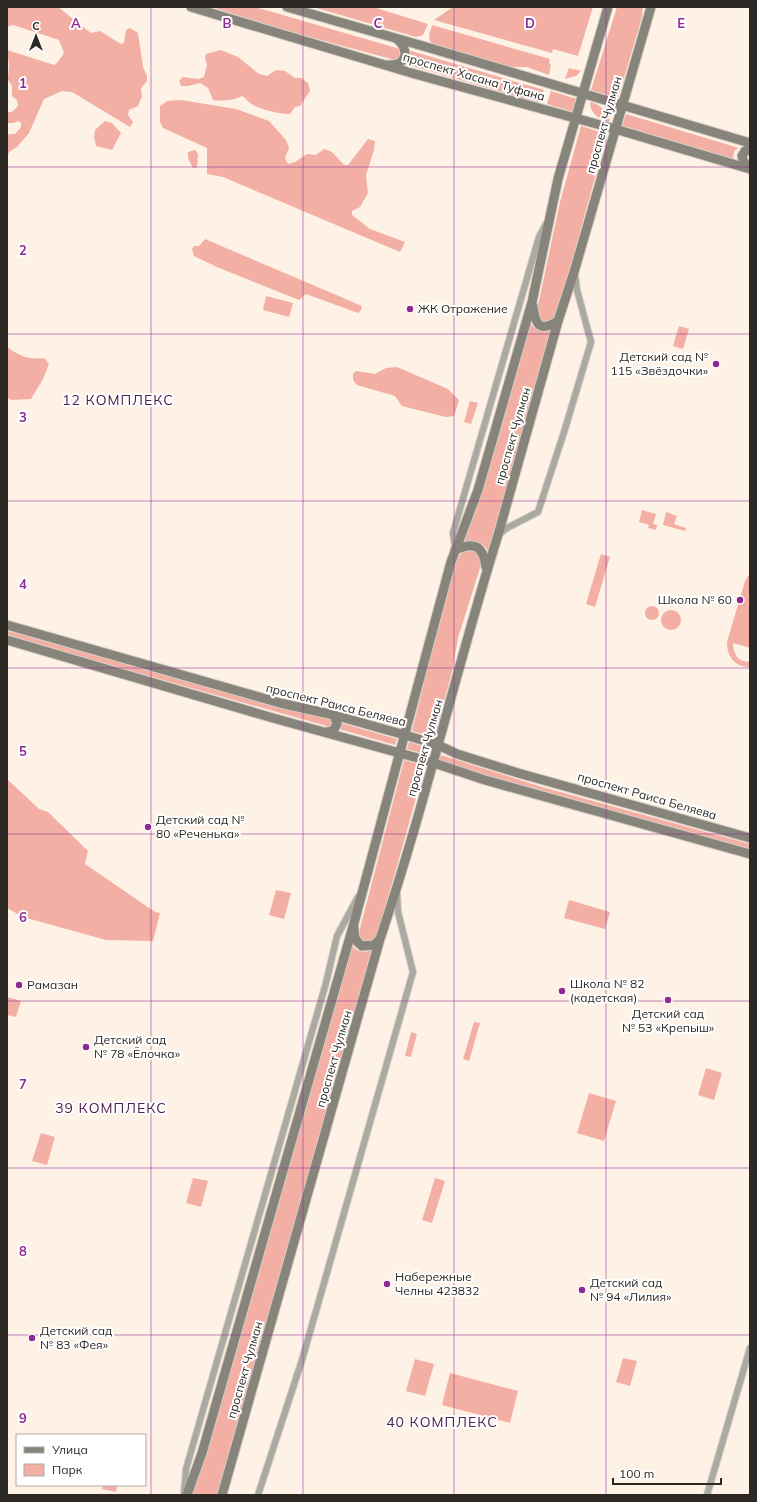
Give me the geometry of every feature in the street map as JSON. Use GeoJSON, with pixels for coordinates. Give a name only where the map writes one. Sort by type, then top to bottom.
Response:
{"type":"FeatureCollection","features":[{"type":"Feature","properties":{"kind":"main road","name":"проспект Хасана Туфана"},"geometry":{"type":"LineString","coordinates":[[191,7],[383,64],[750,168]]}},
{"type":"Feature","properties":{"kind":"main road","name":"проспект Хасана Туфана"},"geometry":{"type":"LineString","coordinates":[[287,7],[750,143]]}},
{"type":"Feature","properties":{"kind":"main road","name":"проспект Чулман"},"geometry":{"type":"LineString","coordinates":[[187,1495],[204,1446],[354,923],[451,562],[478,490],[532,302],[558,179],[608,7]]}},
{"type":"Feature","properties":{"kind":"main road","name":"проспект Чулман"},"geometry":{"type":"LineString","coordinates":[[222,1495],[380,939],[397,890],[558,321],[574,272],[651,7]]}},
{"type":"Feature","properties":{"kind":"main road"},"geometry":{"type":"LineString","coordinates":[[383,64],[398,65],[404,59],[404,47],[396,38]]}},
{"type":"Feature","properties":{"kind":"main road"},"geometry":{"type":"LineString","coordinates":[[750,150],[745,151],[742,156],[744,163],[750,168]]}},
{"type":"Feature","properties":{"kind":"main road"},"geometry":{"type":"LineString","coordinates":[[532,302],[534,320],[538,324],[544,327],[550,326],[558,321]]}},
{"type":"Feature","properties":{"kind":"main road"},"geometry":{"type":"LineString","coordinates":[[455,550],[464,546],[475,546],[485,555],[487,569]]}},
{"type":"Feature","properties":{"kind":"main road","name":"проспект Раиса Беляева"},"geometry":{"type":"LineString","coordinates":[[7,625],[280,704],[334,715],[405,735],[438,745],[457,754],[750,838]]}},
{"type":"Feature","properties":{"kind":"main road"},"geometry":{"type":"LineString","coordinates":[[7,640],[400,753],[484,780],[750,854]]}},
{"type":"Feature","properties":{"kind":"main road"},"geometry":{"type":"LineString","coordinates":[[326,732],[333,731],[338,724],[334,715]]}},
{"type":"Feature","properties":{"kind":"main road"},"geometry":{"type":"LineString","coordinates":[[354,923],[354,935],[357,942],[362,946],[374,945],[380,939]]}},
{"type":"Feature","properties":{"kind":"street"},"geometry":{"type":"LineString","coordinates":[[455,550],[453,533],[539,237],[549,218]]}},
{"type":"Feature","properties":{"kind":"street"},"geometry":{"type":"LineString","coordinates":[[498,535],[507,528],[538,512],[591,342],[577,290],[574,272]]}},
{"type":"Feature","properties":{"kind":"street"},"geometry":{"type":"LineString","coordinates":[[184,1495],[186,1469],[326,984],[337,936],[362,889]]}},
{"type":"Feature","properties":{"kind":"street"},"geometry":{"type":"LineString","coordinates":[[258,1495],[302,1360],[413,972],[398,912],[397,890]]}},
{"type":"Feature","properties":{"kind":"street"},"geometry":{"type":"LineString","coordinates":[[707,1495],[750,1348]]}},
{"type":"Feature","properties":{"kind":"green space"},"geometry":{"type":"Polygon","coordinates":[[[7,7],[58,7],[91,33],[100,31],[121,44],[124,43],[126,30],[130,28],[138,33],[143,67],[147,76],[147,81],[141,88],[142,97],[138,106],[129,110],[128,115],[133,122],[130,127],[72,92],[62,91],[44,99],[29,133],[17,147],[9,152],[7,158],[7,136],[9,134],[15,134],[21,127],[21,123],[18,121],[7,123],[7,112],[12,112],[18,106],[17,100],[12,96],[12,86],[8,80],[9,65],[7,50],[54,65],[64,53],[59,40],[13,25],[7,27],[7,7]]]}},
{"type":"Feature","properties":{"kind":"green space"},"geometry":{"type":"Polygon","coordinates":[[[212,7],[255,7],[400,49],[402,52],[399,59],[395,60],[280,29],[212,7]]]}},
{"type":"Feature","properties":{"kind":"green space"},"geometry":{"type":"Polygon","coordinates":[[[313,7],[373,7],[428,24],[423,35],[416,37],[313,7]]]}},
{"type":"Feature","properties":{"kind":"green space"},"geometry":{"type":"Polygon","coordinates":[[[453,7],[593,7],[578,56],[553,49],[552,53],[434,20],[453,7]]]}},
{"type":"Feature","properties":{"kind":"green space"},"geometry":{"type":"Polygon","coordinates":[[[617,7],[643,7],[642,17],[618,98],[591,90],[617,7]]]}},
{"type":"Feature","properties":{"kind":"green space"},"geometry":{"type":"Polygon","coordinates":[[[432,25],[550,59],[549,63],[551,65],[549,75],[527,67],[507,67],[434,45],[429,39],[432,25]]]}},
{"type":"Feature","properties":{"kind":"green space"},"geometry":{"type":"Polygon","coordinates":[[[221,50],[238,57],[259,74],[267,76],[276,70],[285,71],[295,78],[301,78],[308,83],[310,91],[300,106],[295,107],[290,114],[257,107],[252,105],[242,96],[228,100],[213,100],[208,88],[200,83],[181,86],[179,81],[183,77],[198,79],[204,77],[207,65],[205,58],[206,54],[221,50]]]}},
{"type":"Feature","properties":{"kind":"green space"},"geometry":{"type":"Polygon","coordinates":[[[408,50],[544,90],[540,103],[405,64],[409,60],[408,50]]]}},
{"type":"Feature","properties":{"kind":"green space"},"geometry":{"type":"Polygon","coordinates":[[[569,68],[581,71],[576,76],[565,79],[569,68]]]}},
{"type":"Feature","properties":{"kind":"green space"},"geometry":{"type":"Polygon","coordinates":[[[551,91],[577,99],[574,112],[547,104],[551,91]]]}},
{"type":"Feature","properties":{"kind":"green space"},"geometry":{"type":"Polygon","coordinates":[[[181,100],[236,109],[269,121],[286,140],[289,148],[285,158],[288,164],[295,162],[307,154],[316,155],[324,149],[332,152],[344,165],[348,165],[368,139],[375,141],[374,150],[366,175],[368,193],[360,207],[352,211],[352,215],[370,229],[405,242],[400,252],[223,177],[207,174],[207,148],[163,128],[160,122],[160,106],[167,101],[181,100]]]}},
{"type":"Feature","properties":{"kind":"green space"},"geometry":{"type":"Polygon","coordinates":[[[590,102],[603,109],[610,122],[596,116],[590,106],[590,102]]]}},
{"type":"Feature","properties":{"kind":"green space"},"geometry":{"type":"Polygon","coordinates":[[[626,114],[739,148],[735,150],[733,157],[735,162],[622,126],[626,114]]]}},
{"type":"Feature","properties":{"kind":"green space"},"geometry":{"type":"Polygon","coordinates":[[[105,121],[112,123],[121,133],[112,150],[96,146],[94,137],[95,130],[105,121]]]}},
{"type":"Feature","properties":{"kind":"green space"},"geometry":{"type":"Polygon","coordinates":[[[581,126],[607,134],[557,315],[554,320],[545,322],[540,320],[537,310],[560,202],[581,126]]]}},
{"type":"Feature","properties":{"kind":"green space"},"geometry":{"type":"Polygon","coordinates":[[[195,150],[198,154],[197,167],[193,168],[188,158],[188,152],[195,150]]]}},
{"type":"Feature","properties":{"kind":"green space"},"geometry":{"type":"Polygon","coordinates":[[[205,239],[362,306],[361,310],[358,313],[306,294],[299,300],[217,267],[194,256],[192,249],[194,246],[199,246],[205,239]]]}},
{"type":"Feature","properties":{"kind":"green space"},"geometry":{"type":"Polygon","coordinates":[[[266,296],[293,303],[289,317],[263,310],[266,296]]]}},
{"type":"Feature","properties":{"kind":"green space"},"geometry":{"type":"Polygon","coordinates":[[[530,323],[540,331],[552,330],[488,551],[478,542],[464,542],[492,460],[530,323]]]}},
{"type":"Feature","properties":{"kind":"green space"},"geometry":{"type":"Polygon","coordinates":[[[679,326],[689,329],[683,349],[673,346],[679,326]]]}},
{"type":"Feature","properties":{"kind":"green space"},"geometry":{"type":"Polygon","coordinates":[[[7,347],[24,357],[44,358],[49,364],[43,379],[31,399],[12,400],[7,398],[7,347]]]}},
{"type":"Feature","properties":{"kind":"green space"},"geometry":{"type":"Polygon","coordinates":[[[397,367],[448,389],[459,400],[454,416],[446,417],[402,406],[395,396],[357,385],[353,380],[353,374],[356,371],[375,374],[386,368],[397,367]]]}},
{"type":"Feature","properties":{"kind":"green space"},"geometry":{"type":"Polygon","coordinates":[[[470,401],[478,403],[471,424],[464,422],[470,401]]]}},
{"type":"Feature","properties":{"kind":"green space"},"geometry":{"type":"Polygon","coordinates":[[[642,510],[656,514],[653,524],[657,525],[656,530],[648,528],[649,525],[639,522],[642,510]]]}},
{"type":"Feature","properties":{"kind":"green space"},"geometry":{"type":"Polygon","coordinates":[[[666,512],[677,516],[674,524],[686,528],[685,531],[663,525],[666,512]]]}},
{"type":"Feature","properties":{"kind":"green space"},"geometry":{"type":"Polygon","coordinates":[[[469,550],[478,555],[481,565],[458,638],[453,667],[435,737],[412,731],[447,590],[457,560],[464,551],[469,550]]]}},
{"type":"Feature","properties":{"kind":"green space"},"geometry":{"type":"Polygon","coordinates":[[[601,554],[610,557],[595,607],[586,604],[601,554]]]}},
{"type":"Feature","properties":{"kind":"green space"},"geometry":{"type":"Polygon","coordinates":[[[750,573],[750,648],[733,643],[737,657],[742,661],[750,661],[750,667],[745,667],[736,663],[730,657],[727,642],[745,581],[750,573]]]}},
{"type":"Feature","properties":{"kind":"green space"},"geometry":{"type":"Polygon","coordinates":[[[652,606],[657,608],[659,613],[657,618],[652,620],[647,618],[645,613],[647,608],[652,606]]]}},
{"type":"Feature","properties":{"kind":"green space"},"geometry":{"type":"Polygon","coordinates":[[[667,610],[675,610],[681,616],[681,624],[675,630],[667,630],[661,624],[661,616],[667,610]]]}},
{"type":"Feature","properties":{"kind":"green space"},"geometry":{"type":"Polygon","coordinates":[[[7,631],[332,720],[334,726],[330,727],[7,636],[7,631]]]}},
{"type":"Feature","properties":{"kind":"green space"},"geometry":{"type":"Polygon","coordinates":[[[341,723],[397,739],[395,745],[339,729],[341,723]]]}},
{"type":"Feature","properties":{"kind":"green space"},"geometry":{"type":"Polygon","coordinates":[[[409,742],[431,749],[429,755],[407,749],[409,742]]]}},
{"type":"Feature","properties":{"kind":"green space"},"geometry":{"type":"Polygon","coordinates":[[[441,755],[542,787],[750,844],[750,850],[541,792],[439,761],[441,755]]]}},
{"type":"Feature","properties":{"kind":"green space"},"geometry":{"type":"Polygon","coordinates":[[[404,760],[425,766],[377,937],[371,941],[363,942],[359,932],[404,760]]]}},
{"type":"Feature","properties":{"kind":"green space"},"geometry":{"type":"Polygon","coordinates":[[[7,779],[39,809],[48,812],[88,851],[85,864],[155,912],[160,913],[153,941],[106,940],[23,917],[7,908],[7,779]]]}},
{"type":"Feature","properties":{"kind":"green space"},"geometry":{"type":"Polygon","coordinates":[[[276,890],[291,893],[284,919],[269,915],[276,890]]]}},
{"type":"Feature","properties":{"kind":"green space"},"geometry":{"type":"Polygon","coordinates":[[[569,900],[610,912],[605,929],[564,918],[569,900]]]}},
{"type":"Feature","properties":{"kind":"green space"},"geometry":{"type":"Polygon","coordinates":[[[352,945],[356,950],[362,952],[374,949],[217,1495],[191,1495],[352,945]]]}},
{"type":"Feature","properties":{"kind":"green space"},"geometry":{"type":"Polygon","coordinates":[[[7,997],[21,1001],[16,1017],[7,1015],[7,997]]]}},
{"type":"Feature","properties":{"kind":"green space"},"geometry":{"type":"Polygon","coordinates":[[[474,1022],[480,1023],[469,1061],[463,1059],[474,1022]]]}},
{"type":"Feature","properties":{"kind":"green space"},"geometry":{"type":"Polygon","coordinates":[[[411,1032],[417,1034],[411,1057],[405,1056],[411,1032]]]}},
{"type":"Feature","properties":{"kind":"green space"},"geometry":{"type":"Polygon","coordinates":[[[706,1068],[722,1073],[714,1100],[698,1095],[706,1068]]]}},
{"type":"Feature","properties":{"kind":"green space"},"geometry":{"type":"Polygon","coordinates":[[[589,1093],[616,1101],[604,1141],[577,1133],[589,1093]]]}},
{"type":"Feature","properties":{"kind":"green space"},"geometry":{"type":"Polygon","coordinates":[[[41,1133],[55,1137],[47,1165],[32,1161],[41,1133]]]}},
{"type":"Feature","properties":{"kind":"green space"},"geometry":{"type":"Polygon","coordinates":[[[193,1178],[208,1181],[201,1207],[186,1203],[193,1178]]]}},
{"type":"Feature","properties":{"kind":"green space"},"geometry":{"type":"Polygon","coordinates":[[[435,1178],[445,1181],[432,1223],[422,1220],[435,1178]]]}},
{"type":"Feature","properties":{"kind":"green space"},"geometry":{"type":"Polygon","coordinates":[[[623,1358],[637,1361],[630,1386],[616,1382],[623,1358]]]}},
{"type":"Feature","properties":{"kind":"green space"},"geometry":{"type":"Polygon","coordinates":[[[415,1359],[434,1364],[425,1396],[406,1391],[415,1359]]]}},
{"type":"Feature","properties":{"kind":"green space"},"geometry":{"type":"Polygon","coordinates":[[[450,1373],[518,1391],[510,1423],[442,1405],[450,1373]]]}},
{"type":"Feature","properties":{"kind":"green space"},"geometry":{"type":"Polygon","coordinates":[[[103,1486],[117,1486],[116,1492],[102,1489],[103,1486]]]}},
{"type":"Feature","properties":{"kind":"place","name":"ЖК Отражение"},"geometry":{"type":"Point","coordinates":[410,309]}},
{"type":"Feature","properties":{"kind":"place","name":"Детский сад № 115 «Звёздочки»"},"geometry":{"type":"Point","coordinates":[716,364]}},
{"type":"Feature","properties":{"kind":"place","name":"Школа № 60"},"geometry":{"type":"Point","coordinates":[740,600]}},
{"type":"Feature","properties":{"kind":"place","name":"Детский сад № 80 «Реченька»"},"geometry":{"type":"Point","coordinates":[148,827]}},
{"type":"Feature","properties":{"kind":"place","name":"Рамазан"},"geometry":{"type":"Point","coordinates":[19,985]}},
{"type":"Feature","properties":{"kind":"place","name":"Школа № 82 (кадетская)"},"geometry":{"type":"Point","coordinates":[562,991]}},
{"type":"Feature","properties":{"kind":"place","name":"Детский сад № 53 «Крепыш»"},"geometry":{"type":"Point","coordinates":[668,1000]}},
{"type":"Feature","properties":{"kind":"place","name":"Детский сад № 78 «Ёлочка»"},"geometry":{"type":"Point","coordinates":[86,1047]}},
{"type":"Feature","properties":{"kind":"place","name":"Набережные Челны 423832"},"geometry":{"type":"Point","coordinates":[387,1284]}},
{"type":"Feature","properties":{"kind":"place","name":"Детский сад № 94 «Лилия»"},"geometry":{"type":"Point","coordinates":[582,1290]}},
{"type":"Feature","properties":{"kind":"place","name":"Детский сад № 83 «Фея»"},"geometry":{"type":"Point","coordinates":[32,1338]}},
{"type":"Feature","properties":{"kind":"district","name":"12 КОМПЛЕКС"},"geometry":{"type":"Point","coordinates":[118,400]}},
{"type":"Feature","properties":{"kind":"district","name":"39 КОМПЛЕКС"},"geometry":{"type":"Point","coordinates":[111,1108]}},
{"type":"Feature","properties":{"kind":"district","name":"40 КОМПЛЕКС"},"geometry":{"type":"Point","coordinates":[442,1422]}}]}
